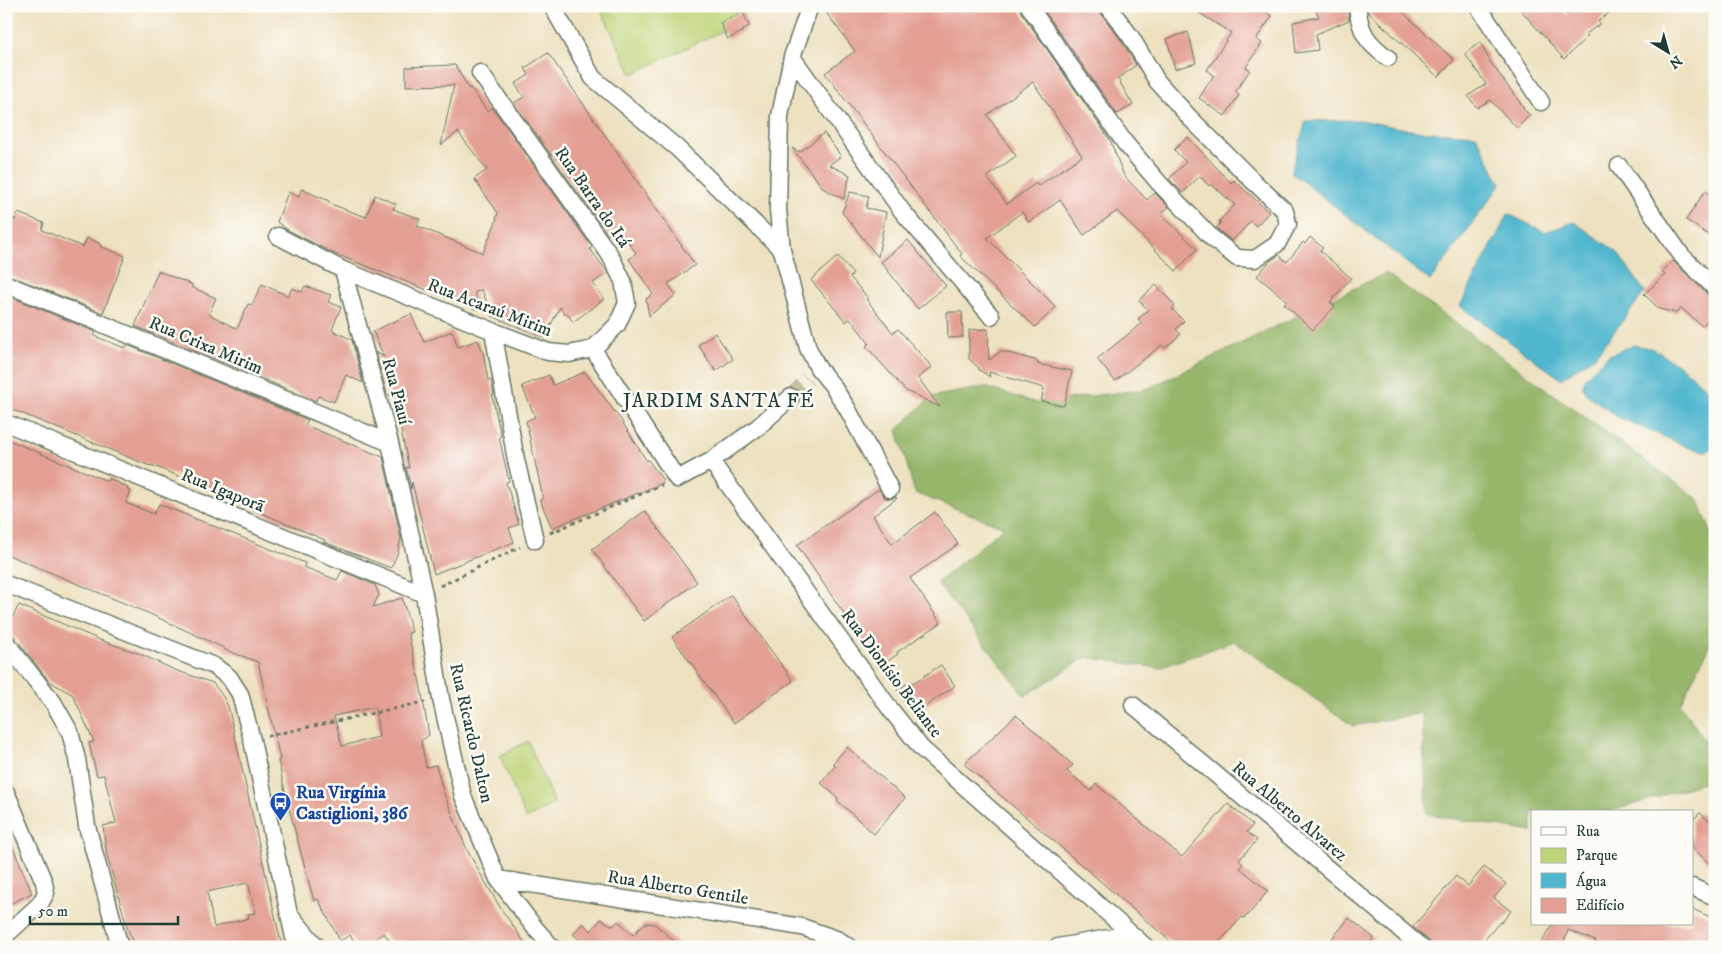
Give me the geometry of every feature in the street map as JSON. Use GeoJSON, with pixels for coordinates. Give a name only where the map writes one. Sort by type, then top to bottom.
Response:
{"type":"FeatureCollection","features":[{"type":"Feature","properties":{"kind":"street"},"geometry":{"type":"LineString","coordinates":[[552,6],[593,78],[677,148],[782,250]]}},
{"type":"Feature","properties":{"kind":"street"},"geometry":{"type":"LineString","coordinates":[[810,6],[792,57],[780,116],[778,210],[782,250],[813,374],[832,385],[847,408],[890,488]]}},
{"type":"Feature","properties":{"kind":"street"},"geometry":{"type":"LineString","coordinates":[[1029,6],[1125,142],[1160,184],[1212,238],[1237,258],[1255,259],[1276,244],[1288,224],[1286,211],[1190,118],[1158,81],[1131,37],[1108,6]]}},
{"type":"Feature","properties":{"kind":"street"},"geometry":{"type":"LineString","coordinates":[[1357,6],[1361,27],[1367,39],[1375,49],[1388,58]]}},
{"type":"Feature","properties":{"kind":"street"},"geometry":{"type":"LineString","coordinates":[[1478,6],[1541,102]]}},
{"type":"Feature","properties":{"kind":"street"},"geometry":{"type":"LineString","coordinates":[[792,57],[902,211],[991,316]]}},
{"type":"Feature","properties":{"kind":"street","name":"Rua Barra do Itá"},"geometry":{"type":"LineString","coordinates":[[480,73],[610,255],[623,281],[627,303],[621,318],[617,325],[594,349]]}},
{"type":"Feature","properties":{"kind":"street"},"geometry":{"type":"LineString","coordinates":[[1619,166],[1682,256],[1715,288]]}},
{"type":"Feature","properties":{"kind":"street"},"geometry":{"type":"LineString","coordinates":[[278,236],[343,270]]}},
{"type":"Feature","properties":{"kind":"street","name":"Rua Acaraú Mirim"},"geometry":{"type":"LineString","coordinates":[[343,270],[548,352],[569,354],[594,349]]}},
{"type":"Feature","properties":{"kind":"street","name":"Rua Piauí"},"geometry":{"type":"LineString","coordinates":[[343,270],[390,443],[424,594]]}},
{"type":"Feature","properties":{"kind":"street","name":"Rua Crixa Mirim"},"geometry":{"type":"LineString","coordinates":[[6,284],[390,443]]}},
{"type":"Feature","properties":{"kind":"street"},"geometry":{"type":"LineString","coordinates":[[493,331],[516,460],[534,540]]}},
{"type":"Feature","properties":{"kind":"street"},"geometry":{"type":"LineString","coordinates":[[594,349],[677,479],[711,461],[758,427],[791,397]]}},
{"type":"Feature","properties":{"kind":"street","name":"Rua Igaporã"},"geometry":{"type":"LineString","coordinates":[[6,423],[424,594]]}},
{"type":"Feature","properties":{"kind":"street","name":"Rua Dionísio Beliante"},"geometry":{"type":"LineString","coordinates":[[711,461],[891,710],[922,748],[1146,947]]}},
{"type":"Feature","properties":{"kind":"street"},"geometry":{"type":"LineString","coordinates":[[6,584],[214,666],[229,677],[240,694],[252,740],[296,947]]}},
{"type":"Feature","properties":{"kind":"street","name":"Rua Ricardo Dalton"},"geometry":{"type":"LineString","coordinates":[[424,594],[441,699],[463,796],[498,878],[534,928],[552,947]]}},
{"type":"Feature","properties":{"kind":"street"},"geometry":{"type":"LineString","coordinates":[[6,643],[53,702],[70,732],[77,759],[87,826],[120,947]]}},
{"type":"Feature","properties":{"kind":"street","name":"Rua Alberto Alvarez"},"geometry":{"type":"LineString","coordinates":[[1134,705],[1420,947]]}},
{"type":"Feature","properties":{"kind":"street"},"geometry":{"type":"LineString","coordinates":[[6,792],[44,882],[46,893],[40,904],[6,935]]}},
{"type":"Feature","properties":{"kind":"street","name":"Rua Alberto Gentile"},"geometry":{"type":"LineString","coordinates":[[498,878],[802,927],[839,940],[848,947]]}},
{"type":"Feature","properties":{"kind":"street"},"geometry":{"type":"LineString","coordinates":[[1694,889],[1715,897]]}},
{"type":"Feature","properties":{"kind":"street"},"geometry":{"type":"LineString","coordinates":[[290,915],[317,947]]}},
{"type":"Feature","properties":{"kind":"street"},"geometry":{"type":"LineString","coordinates":[[1058,947],[1131,934]]}},
{"type":"Feature","properties":{"kind":"path"},"geometry":{"type":"LineString","coordinates":[[252,740],[441,699]]}},
{"type":"Feature","properties":{"kind":"green space"},"geometry":{"type":"Polygon","coordinates":[[[599,6],[732,6],[740,22],[632,74],[599,6]]]}},
{"type":"Feature","properties":{"kind":"green space"},"geometry":{"type":"Polygon","coordinates":[[[1386,273],[1698,499],[1715,543],[1715,636],[1680,704],[1715,756],[1715,779],[1615,810],[1531,810],[1531,832],[1427,814],[1422,713],[1353,726],[1234,641],[1159,668],[1086,657],[1025,696],[937,583],[1004,527],[915,493],[897,430],[931,397],[985,387],[1037,403],[1147,389],[1386,273]]]}},
{"type":"Feature","properties":{"kind":"green space"},"geometry":{"type":"Polygon","coordinates":[[[528,741],[554,803],[526,819],[500,756],[528,741]]]}},
{"type":"Feature","properties":{"kind":"water"},"geometry":{"type":"Polygon","coordinates":[[[1360,120],[1415,131],[1476,135],[1501,184],[1430,281],[1291,172],[1306,121],[1360,120]]]}},
{"type":"Feature","properties":{"kind":"water"},"geometry":{"type":"Polygon","coordinates":[[[1508,214],[1545,232],[1574,222],[1617,252],[1645,292],[1596,355],[1561,379],[1460,306],[1508,214]]]}},
{"type":"Feature","properties":{"kind":"water"},"geometry":{"type":"Polygon","coordinates":[[[1634,345],[1654,349],[1686,370],[1715,396],[1715,448],[1705,451],[1690,448],[1618,417],[1586,394],[1583,387],[1585,378],[1607,356],[1634,345]]]}},
{"type":"Feature","properties":{"kind":"building"},"geometry":{"type":"Polygon","coordinates":[[[838,6],[1019,6],[1021,12],[1110,140],[1124,176],[1147,200],[1155,193],[1169,207],[1161,214],[1197,249],[1176,271],[1117,211],[1084,235],[1060,200],[1029,222],[1022,212],[987,238],[1056,307],[1035,327],[960,256],[962,254],[825,73],[855,51],[827,14],[838,6]],[[1033,82],[987,115],[1016,156],[987,177],[1007,204],[1036,183],[1038,186],[1082,156],[1033,82]]]}},
{"type":"Feature","properties":{"kind":"building"},"geometry":{"type":"Polygon","coordinates":[[[1041,6],[1098,6],[1100,12],[1123,43],[1136,65],[1118,79],[1133,105],[1117,114],[1041,6]]]}},
{"type":"Feature","properties":{"kind":"building"},"geometry":{"type":"Polygon","coordinates":[[[1188,6],[1257,6],[1272,16],[1256,39],[1262,43],[1246,67],[1250,70],[1235,92],[1239,95],[1225,116],[1199,98],[1214,75],[1207,70],[1231,33],[1188,6]]]}},
{"type":"Feature","properties":{"kind":"building"},"geometry":{"type":"Polygon","coordinates":[[[1314,6],[1347,6],[1349,20],[1316,34],[1318,50],[1296,53],[1293,22],[1319,17],[1314,6]]]}},
{"type":"Feature","properties":{"kind":"building"},"geometry":{"type":"Polygon","coordinates":[[[1367,6],[1396,6],[1454,60],[1438,77],[1368,12],[1367,6]]]}},
{"type":"Feature","properties":{"kind":"building"},"geometry":{"type":"Polygon","coordinates":[[[1517,6],[1558,6],[1567,15],[1579,6],[1619,6],[1598,21],[1600,24],[1586,34],[1588,36],[1564,59],[1517,6]]]}},
{"type":"Feature","properties":{"kind":"building"},"geometry":{"type":"Polygon","coordinates":[[[743,12],[749,26],[744,31],[728,39],[720,23],[743,12]]]}},
{"type":"Feature","properties":{"kind":"building"},"geometry":{"type":"Polygon","coordinates":[[[1188,32],[1196,63],[1175,69],[1167,39],[1188,32]]]}},
{"type":"Feature","properties":{"kind":"building"},"geometry":{"type":"Polygon","coordinates":[[[1480,42],[1491,63],[1523,109],[1530,115],[1517,128],[1490,100],[1477,108],[1468,96],[1486,84],[1465,54],[1480,42]]]}},
{"type":"Feature","properties":{"kind":"building"},"geometry":{"type":"Polygon","coordinates":[[[548,53],[695,265],[668,284],[676,295],[649,316],[646,299],[653,294],[629,259],[636,253],[618,228],[608,235],[514,103],[524,97],[515,84],[529,75],[525,68],[548,53]]]}},
{"type":"Feature","properties":{"kind":"building"},"geometry":{"type":"Polygon","coordinates":[[[455,65],[469,89],[471,88],[487,111],[492,108],[497,114],[592,247],[590,249],[608,273],[593,283],[604,299],[573,322],[560,307],[544,338],[492,316],[482,290],[475,292],[478,310],[333,253],[288,230],[277,222],[288,192],[299,197],[301,189],[329,201],[328,203],[366,217],[375,195],[396,204],[393,209],[420,219],[417,226],[483,253],[498,213],[474,179],[487,170],[458,132],[441,145],[454,85],[406,86],[406,67],[455,65]]]}},
{"type":"Feature","properties":{"kind":"building"},"geometry":{"type":"Polygon","coordinates":[[[824,133],[841,156],[829,165],[850,175],[844,199],[824,189],[792,148],[800,152],[824,133]]]}},
{"type":"Feature","properties":{"kind":"building"},"geometry":{"type":"Polygon","coordinates":[[[1188,137],[1231,183],[1234,180],[1269,212],[1256,226],[1251,221],[1232,241],[1216,228],[1221,223],[1219,221],[1235,205],[1211,184],[1209,186],[1200,176],[1183,193],[1169,179],[1186,162],[1174,150],[1188,137]]]}},
{"type":"Feature","properties":{"kind":"building"},"geometry":{"type":"Polygon","coordinates":[[[1705,191],[1715,198],[1715,239],[1686,220],[1705,191]]]}},
{"type":"Feature","properties":{"kind":"building"},"geometry":{"type":"Polygon","coordinates":[[[850,192],[869,196],[866,208],[886,212],[878,257],[842,212],[850,192]]]}},
{"type":"Feature","properties":{"kind":"building"},"geometry":{"type":"Polygon","coordinates":[[[18,213],[44,223],[42,230],[83,247],[87,238],[101,244],[100,246],[125,256],[103,313],[6,274],[6,217],[15,220],[18,213]]]}},
{"type":"Feature","properties":{"kind":"building"},"geometry":{"type":"Polygon","coordinates":[[[1310,237],[1323,248],[1320,251],[1351,278],[1330,302],[1335,306],[1313,330],[1284,304],[1287,301],[1257,276],[1270,261],[1279,255],[1287,262],[1303,242],[1305,244],[1310,237]]]}},
{"type":"Feature","properties":{"kind":"building"},"geometry":{"type":"Polygon","coordinates":[[[908,240],[946,286],[918,309],[881,262],[908,240]]]}},
{"type":"Feature","properties":{"kind":"building"},"geometry":{"type":"Polygon","coordinates":[[[838,256],[853,274],[850,277],[893,333],[898,329],[932,367],[918,378],[940,407],[906,391],[866,346],[869,343],[850,319],[846,322],[811,280],[838,256]]]}},
{"type":"Feature","properties":{"kind":"building"},"geometry":{"type":"Polygon","coordinates":[[[1673,261],[1708,295],[1715,299],[1715,313],[1702,326],[1681,308],[1676,313],[1659,309],[1644,294],[1665,275],[1662,272],[1673,261]]]}},
{"type":"Feature","properties":{"kind":"building"},"geometry":{"type":"Polygon","coordinates":[[[158,271],[193,285],[191,287],[216,298],[209,314],[237,329],[248,304],[252,305],[262,284],[288,296],[292,288],[302,292],[305,286],[331,295],[328,302],[341,307],[332,330],[352,340],[363,383],[346,375],[334,402],[318,396],[316,401],[135,326],[158,271]]]}},
{"type":"Feature","properties":{"kind":"building"},"geometry":{"type":"Polygon","coordinates":[[[1156,285],[1175,306],[1172,309],[1184,321],[1176,329],[1181,334],[1165,348],[1162,345],[1115,381],[1097,359],[1142,323],[1138,319],[1148,310],[1139,300],[1156,285]]]}},
{"type":"Feature","properties":{"kind":"building"},"geometry":{"type":"Polygon","coordinates":[[[6,295],[96,332],[94,336],[125,348],[127,345],[308,420],[305,425],[383,457],[401,538],[398,552],[391,568],[324,542],[325,540],[233,501],[234,499],[204,486],[6,407],[6,295]]]}},
{"type":"Feature","properties":{"kind":"building"},"geometry":{"type":"Polygon","coordinates":[[[947,312],[962,312],[963,337],[948,338],[947,312]]]}},
{"type":"Feature","properties":{"kind":"building"},"geometry":{"type":"Polygon","coordinates":[[[411,314],[424,342],[452,331],[458,347],[478,340],[483,352],[488,380],[491,380],[494,395],[492,395],[501,436],[499,437],[509,481],[506,482],[519,524],[509,528],[514,542],[434,574],[412,482],[411,489],[406,467],[409,468],[394,398],[387,394],[376,352],[384,357],[373,331],[411,314]]]}},
{"type":"Feature","properties":{"kind":"building"},"geometry":{"type":"Polygon","coordinates":[[[988,329],[989,360],[1001,351],[1038,361],[1037,364],[1072,371],[1064,406],[1041,401],[1044,388],[989,372],[990,377],[978,369],[969,359],[969,330],[988,329]]]}},
{"type":"Feature","properties":{"kind":"building"},"geometry":{"type":"Polygon","coordinates":[[[715,333],[733,359],[716,371],[698,345],[715,333]]]}},
{"type":"Feature","properties":{"kind":"building"},"geometry":{"type":"Polygon","coordinates":[[[585,372],[621,420],[646,460],[648,460],[663,480],[661,481],[663,483],[552,528],[540,500],[543,498],[526,421],[535,417],[522,386],[549,375],[553,385],[585,372]]]}},
{"type":"Feature","properties":{"kind":"building"},"geometry":{"type":"Polygon","coordinates":[[[6,439],[107,481],[109,478],[128,488],[127,490],[131,491],[126,503],[154,514],[159,504],[305,563],[304,567],[337,580],[342,571],[375,585],[379,595],[373,607],[402,598],[412,632],[408,633],[420,683],[429,735],[421,741],[426,767],[436,765],[444,794],[468,852],[501,909],[528,947],[394,947],[384,933],[362,947],[357,947],[350,935],[340,941],[318,899],[314,901],[288,805],[278,760],[280,759],[258,662],[223,649],[150,614],[6,554],[6,439]],[[375,707],[334,716],[342,746],[379,737],[375,707]]]}},
{"type":"Feature","properties":{"kind":"building"},"geometry":{"type":"Polygon","coordinates":[[[879,489],[885,498],[897,498],[873,516],[892,544],[935,512],[958,544],[910,578],[941,623],[897,652],[898,654],[880,666],[797,545],[879,489]]]}},
{"type":"Feature","properties":{"kind":"building"},"geometry":{"type":"Polygon","coordinates":[[[645,511],[697,582],[644,621],[592,549],[645,511]]]}},
{"type":"Feature","properties":{"kind":"building"},"geometry":{"type":"Polygon","coordinates":[[[731,595],[793,681],[734,723],[672,637],[731,595]]]}},
{"type":"Feature","properties":{"kind":"building"},"geometry":{"type":"Polygon","coordinates":[[[19,605],[100,640],[213,683],[228,706],[282,947],[158,947],[157,943],[136,947],[128,930],[107,856],[103,826],[116,823],[104,775],[97,776],[89,743],[94,742],[73,695],[49,681],[7,627],[19,605]],[[248,883],[207,892],[214,927],[249,918],[248,914],[256,913],[248,883]]]}},
{"type":"Feature","properties":{"kind":"building"},"geometry":{"type":"Polygon","coordinates":[[[941,665],[955,686],[914,714],[897,690],[911,681],[913,683],[941,665]]]}},
{"type":"Feature","properties":{"kind":"building"},"geometry":{"type":"Polygon","coordinates":[[[1016,715],[1073,765],[1067,771],[1091,791],[1096,784],[1182,857],[1228,804],[1253,825],[1247,832],[1257,840],[1239,860],[1243,864],[1240,868],[1268,891],[1249,914],[1244,918],[1242,917],[1215,947],[1177,947],[964,764],[1016,715]]]}},
{"type":"Feature","properties":{"kind":"building"},"geometry":{"type":"Polygon","coordinates":[[[847,747],[905,798],[874,834],[821,783],[836,765],[833,763],[847,747]]]}},
{"type":"Feature","properties":{"kind":"building"},"geometry":{"type":"Polygon","coordinates":[[[1700,813],[1715,826],[1715,869],[1694,849],[1694,819],[1700,813]]]}},
{"type":"Feature","properties":{"kind":"building"},"geometry":{"type":"Polygon","coordinates":[[[6,831],[32,893],[6,906],[6,831]]]}},
{"type":"Feature","properties":{"kind":"building"},"geometry":{"type":"Polygon","coordinates":[[[1484,867],[1506,884],[1494,898],[1511,911],[1478,947],[1436,947],[1413,927],[1456,876],[1468,886],[1484,867]]]}},
{"type":"Feature","properties":{"kind":"building"},"geometry":{"type":"Polygon","coordinates":[[[1694,910],[1715,919],[1715,947],[1594,947],[1596,941],[1568,930],[1562,947],[1539,947],[1552,926],[1694,926],[1694,910]]]}},
{"type":"Feature","properties":{"kind":"building"},"geometry":{"type":"Polygon","coordinates":[[[1349,918],[1374,938],[1366,947],[1325,947],[1349,918]]]}},
{"type":"Feature","properties":{"kind":"building"},"geometry":{"type":"Polygon","coordinates":[[[601,919],[613,926],[618,921],[633,935],[645,923],[655,924],[681,947],[578,947],[582,942],[573,934],[583,923],[591,931],[601,919]]]}},
{"type":"Feature","properties":{"kind":"tunnel"},"geometry":{"type":"LineString","coordinates":[[791,397],[808,379]]}},
{"type":"Feature","properties":{"kind":"place","name":"Rua Virgínia Castiglioni, 386"},"geometry":{"type":"Point","coordinates":[280,821]}},
{"type":"Feature","properties":{"kind":"district","name":"JARDIM SANTA FÉ"},"geometry":{"type":"Point","coordinates":[719,400]}}]}
